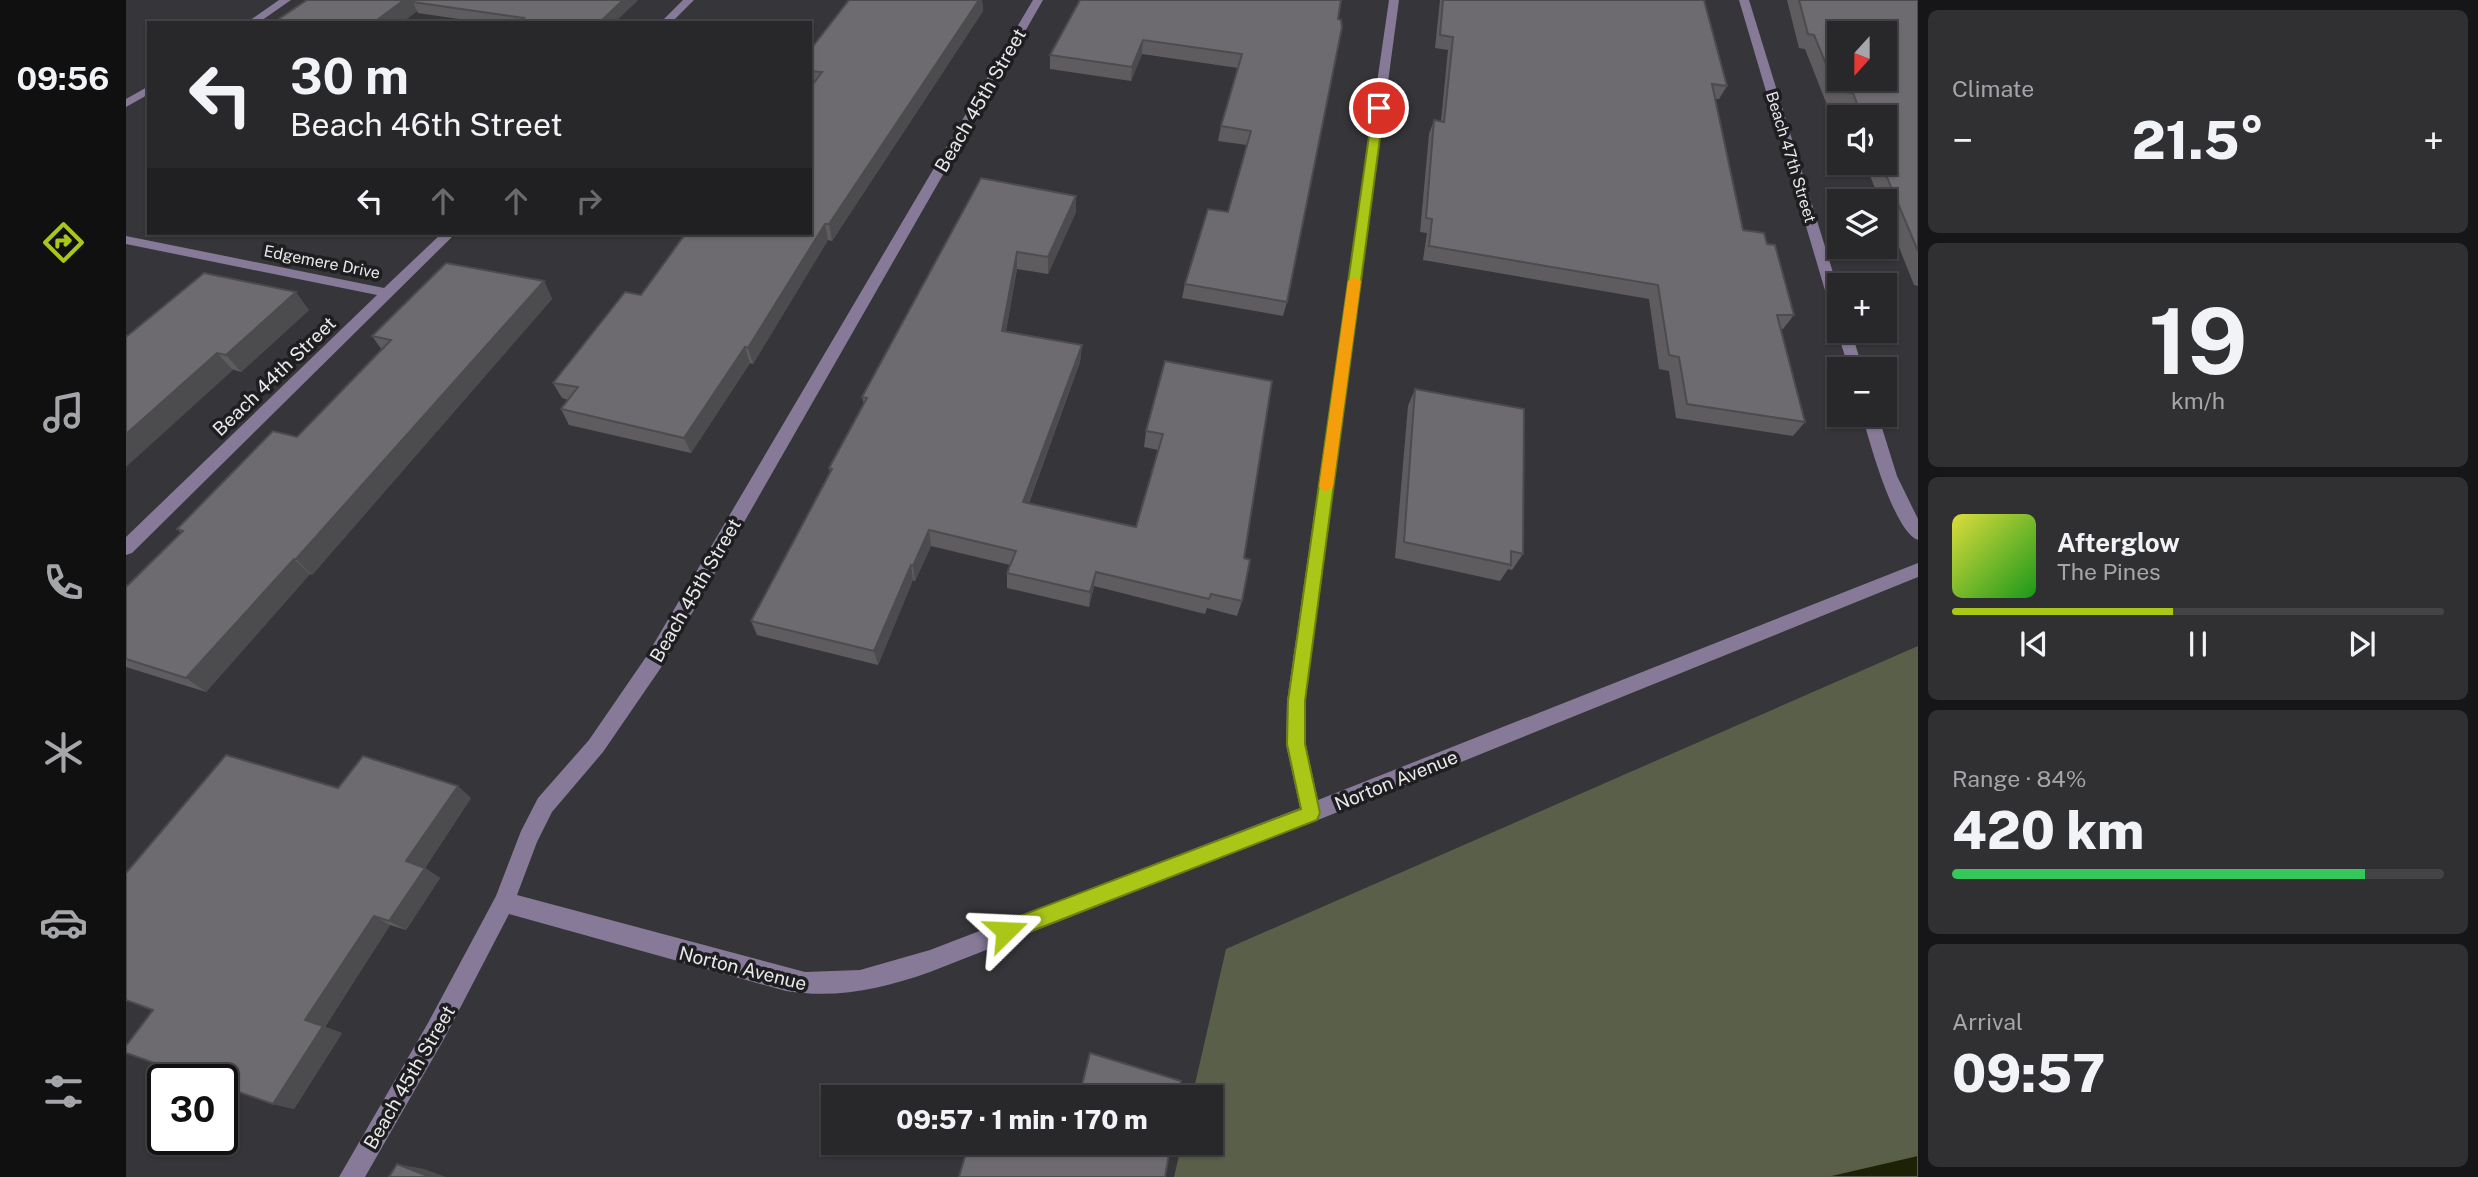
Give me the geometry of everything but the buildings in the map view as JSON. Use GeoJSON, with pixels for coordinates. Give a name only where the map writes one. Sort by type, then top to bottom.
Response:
{"type":"FeatureCollection","features":[{"type":"Feature","properties":{"kind":"street"},"geometry":{"type":"LineString","coordinates":[[254,21],[286,0]]}},
{"type":"Feature","properties":{"kind":"street"},"geometry":{"type":"LineString","coordinates":[[667,21],[688,0]]}},
{"type":"Feature","properties":{"kind":"street","name":"Beach 45th Street"},"geometry":{"type":"LineString","coordinates":[[351,1177],[436,1031],[504,902],[528,838],[545,805],[596,746],[653,663],[1038,0]]}},
{"type":"Feature","properties":{"kind":"street"},"geometry":{"type":"LineString","coordinates":[[1311,813],[1296,744],[1296,701],[1394,0]]}},
{"type":"Feature","properties":{"kind":"street","name":"Beach 47th Street"},"geometry":{"type":"LineString","coordinates":[[1744,0],[1827,274]]}},
{"type":"Feature","properties":{"kind":"street"},"geometry":{"type":"LineString","coordinates":[[126,104],[147,90]]}},
{"type":"Feature","properties":{"kind":"street","name":"Beach 44th Street"},"geometry":{"type":"LineString","coordinates":[[126,548],[447,235]]}},
{"type":"Feature","properties":{"kind":"street","name":"Edgemere Drive"},"geometry":{"type":"LineString","coordinates":[[126,240],[387,293]]}},
{"type":"Feature","properties":{"kind":"street"},"geometry":{"type":"LineString","coordinates":[[1874,427],[1891,484],[1903,512],[1918,533]]}},
{"type":"Feature","properties":{"kind":"street","name":"Norton Avenue"},"geometry":{"type":"LineString","coordinates":[[504,902],[557,919],[813,986],[837,986],[901,971],[1311,813],[1918,570]]}},
{"type":"Feature","properties":{"kind":"shaded area"},"geometry":{"type":"Polygon","coordinates":[[[1918,646],[1918,1155],[1823,1177],[1174,1177],[1179,1155],[1223,1155],[1223,1085],[1195,1085],[1226,949],[1918,646]]]}},
{"type":"Feature","properties":{"kind":"shaded area"},"geometry":{"type":"Polygon","coordinates":[[[1918,1155],[1918,1177],[1823,1177],[1918,1155]]]}},
{"type":"Feature","properties":{"kind":"slow traffic"},"geometry":{"type":"LineString","coordinates":[[1326,487],[1355,281]]}},
{"type":"Feature","properties":{"kind":"route"},"geometry":{"type":"LineString","coordinates":[[1006,931],[1311,813],[1296,744],[1296,701],[1379,108]]}}]}
